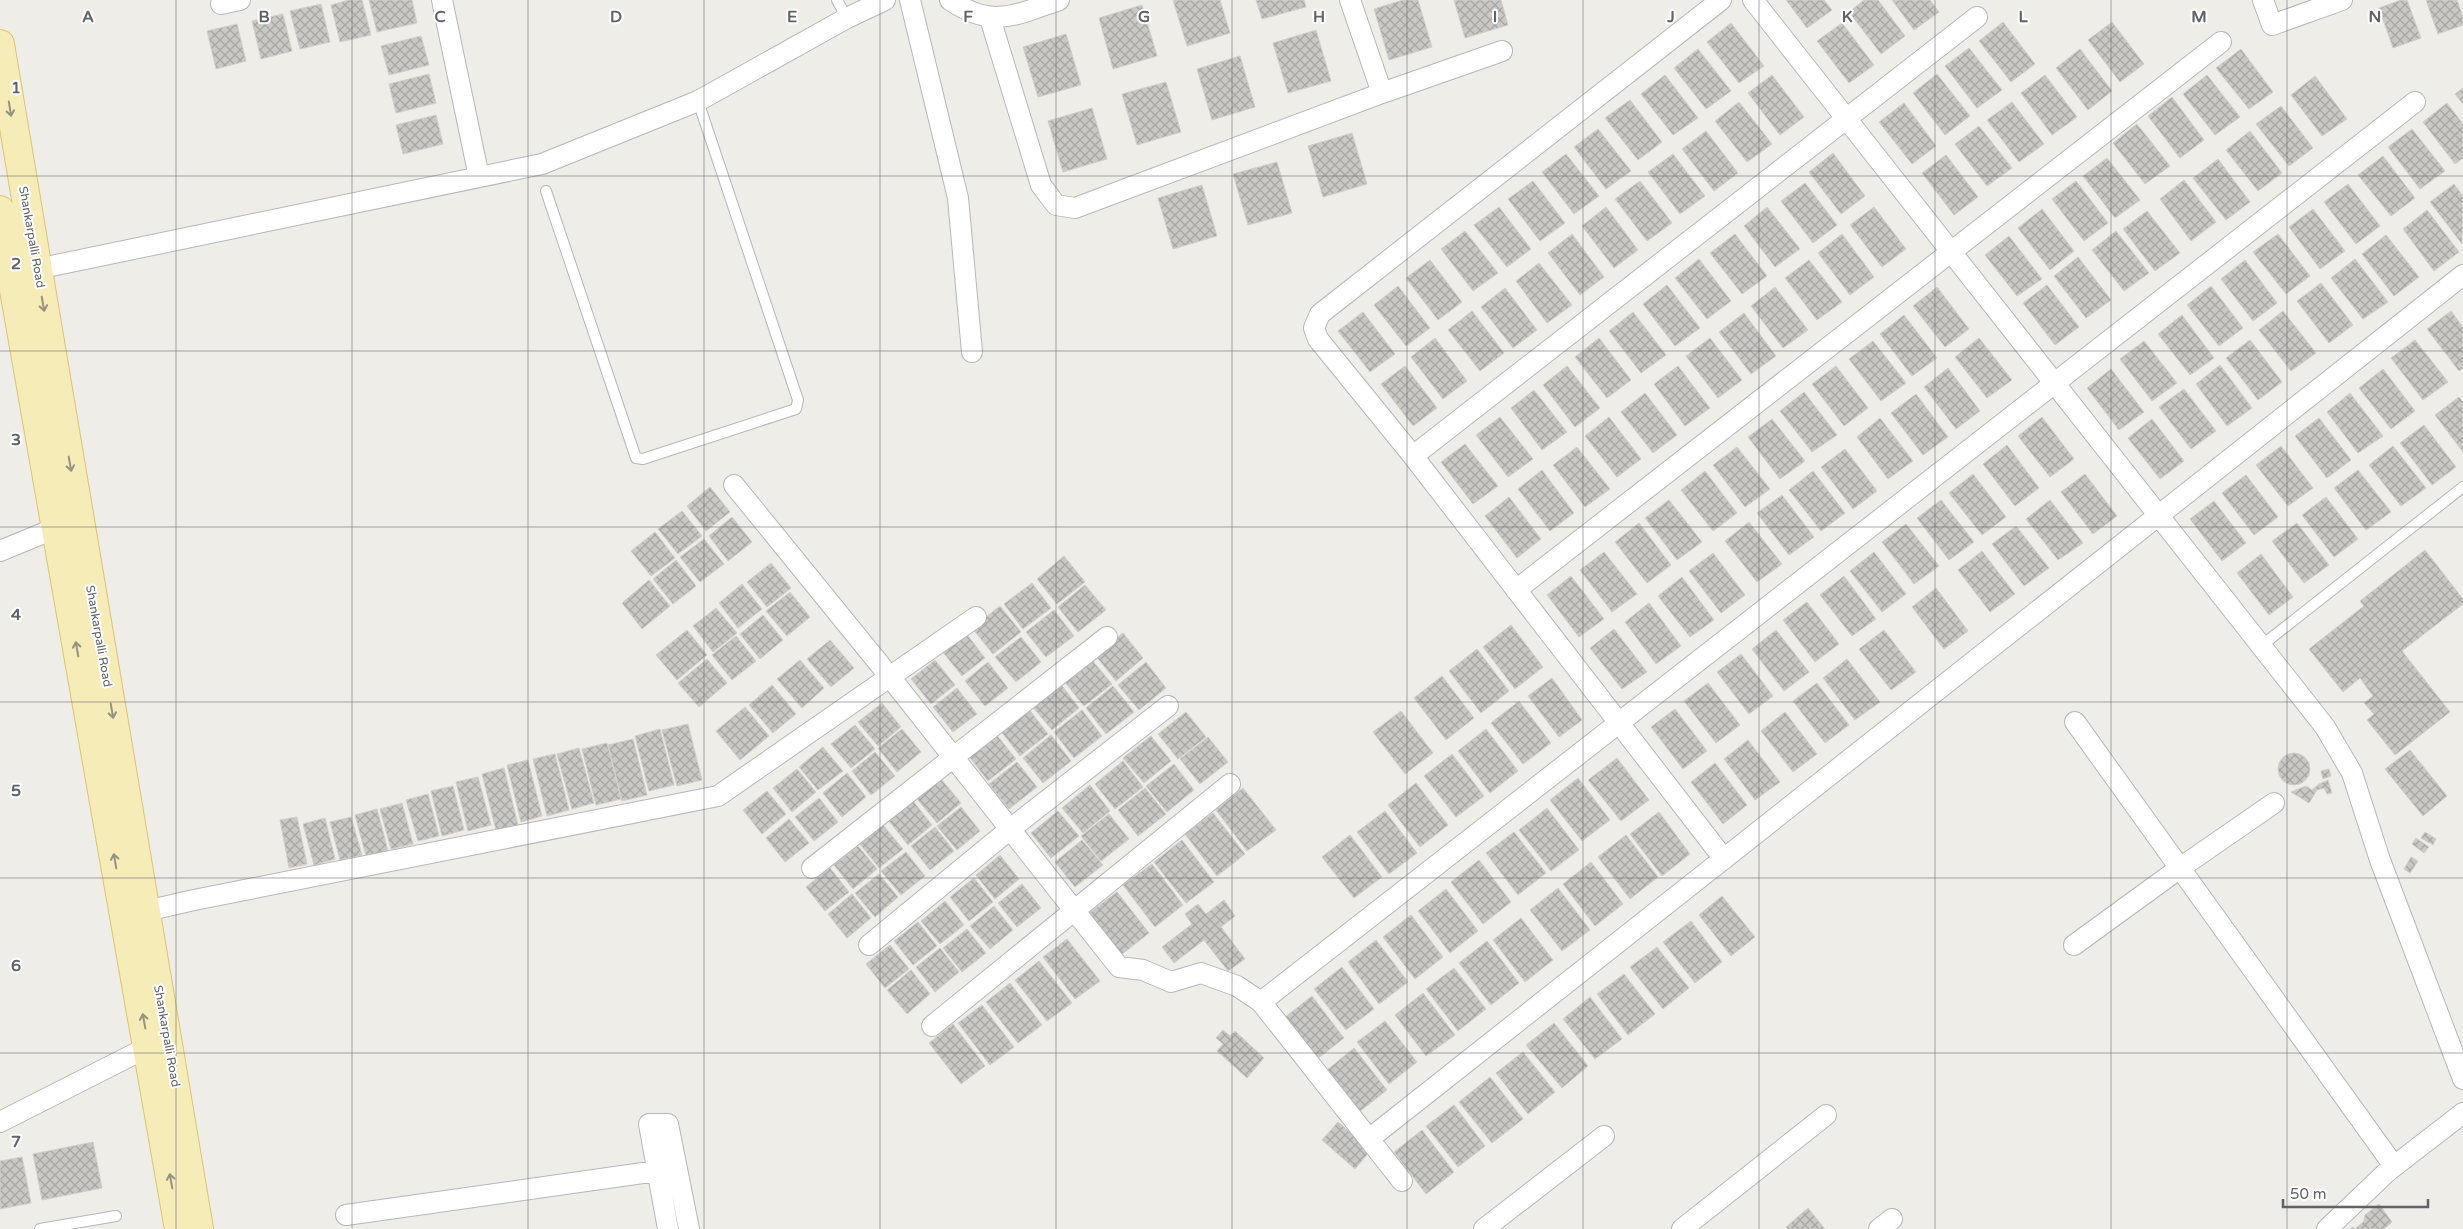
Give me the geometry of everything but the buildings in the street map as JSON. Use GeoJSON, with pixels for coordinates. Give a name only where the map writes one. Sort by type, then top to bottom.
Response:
{"type":"FeatureCollection","features":[{"type":"Feature","properties":{"kind":"main road","name":"Shankarpalli Road"},"geometry":{"type":"LineString","coordinates":[[0,44],[146,911],[173,1133],[180,1229]]}},
{"type":"Feature","properties":{"kind":"main road","name":"Shankarpalli Road"},"geometry":{"type":"LineString","coordinates":[[0,210],[148,1047],[199,1229]]}},
{"type":"Feature","properties":{"kind":"street"},"geometry":{"type":"LineString","coordinates":[[442,0],[479,177]]}},
{"type":"Feature","properties":{"kind":"street"},"geometry":{"type":"LineString","coordinates":[[37,269],[542,164],[698,101],[847,18],[885,0]]}},
{"type":"Feature","properties":{"kind":"street"},"geometry":{"type":"LineString","coordinates":[[910,0],[958,198],[972,352]]}},
{"type":"Feature","properties":{"kind":"street"},"geometry":{"type":"LineString","coordinates":[[950,0],[966,11],[990,18],[1008,17],[1059,0]]}},
{"type":"Feature","properties":{"kind":"street"},"geometry":{"type":"LineString","coordinates":[[1350,0],[1382,93]]}},
{"type":"Feature","properties":{"kind":"street"},"geometry":{"type":"LineString","coordinates":[[1721,0],[1320,314],[1314,328],[1318,339],[1413,456],[1724,859]]}},
{"type":"Feature","properties":{"kind":"street"},"geometry":{"type":"LineString","coordinates":[[1753,0],[2325,726],[2352,773],[2380,860],[2463,1079]]}},
{"type":"Feature","properties":{"kind":"street"},"geometry":{"type":"LineString","coordinates":[[2264,0],[2272,24],[2342,0]]}},
{"type":"Feature","properties":{"kind":"street"},"geometry":{"type":"LineString","coordinates":[[1413,456],[1977,17]]}},
{"type":"Feature","properties":{"kind":"street"},"geometry":{"type":"LineString","coordinates":[[990,18],[1041,185],[1056,205],[1075,208],[1382,93],[1502,51]]}},
{"type":"Feature","properties":{"kind":"street"},"geometry":{"type":"LineString","coordinates":[[1516,590],[2221,42]]}},
{"type":"Feature","properties":{"kind":"street"},"geometry":{"type":"LineString","coordinates":[[1262,1002],[2415,102]]}},
{"type":"Feature","properties":{"kind":"street"},"geometry":{"type":"LineString","coordinates":[[1369,1139],[2463,275]]}},
{"type":"Feature","properties":{"kind":"street"},"geometry":{"type":"LineString","coordinates":[[734,485],[890,677],[1072,911],[1119,968],[1143,970],[1171,982],[1201,973],[1238,986],[1262,1002],[1402,1181]]}},
{"type":"Feature","properties":{"kind":"street"},"geometry":{"type":"LineString","coordinates":[[0,551],[56,528]]}},
{"type":"Feature","properties":{"kind":"street"},"geometry":{"type":"LineString","coordinates":[[146,911],[718,796],[976,617]]}},
{"type":"Feature","properties":{"kind":"street"},"geometry":{"type":"LineString","coordinates":[[812,868],[1107,637]]}},
{"type":"Feature","properties":{"kind":"street"},"geometry":{"type":"LineString","coordinates":[[869,946],[1009,830],[1168,706]]}},
{"type":"Feature","properties":{"kind":"street"},"geometry":{"type":"LineString","coordinates":[[2075,722],[2394,1166]]}},
{"type":"Feature","properties":{"kind":"street"},"geometry":{"type":"LineString","coordinates":[[932,1026],[1230,784]]}},
{"type":"Feature","properties":{"kind":"street"},"geometry":{"type":"LineString","coordinates":[[2074,945],[2274,803]]}},
{"type":"Feature","properties":{"kind":"street"},"geometry":{"type":"LineString","coordinates":[[0,1122],[148,1047]]}},
{"type":"Feature","properties":{"kind":"street"},"geometry":{"type":"LineString","coordinates":[[1682,1229],[1826,1114]]}},
{"type":"Feature","properties":{"kind":"street"},"geometry":{"type":"LineString","coordinates":[[2327,1229],[2394,1166],[2463,1114]]}},
{"type":"Feature","properties":{"kind":"street"},"geometry":{"type":"LineString","coordinates":[[668,1229],[649,1124],[668,1124],[689,1229]]}},
{"type":"Feature","properties":{"kind":"street"},"geometry":{"type":"LineString","coordinates":[[1484,1229],[1604,1136]]}},
{"type":"Feature","properties":{"kind":"street"},"geometry":{"type":"LineString","coordinates":[[346,1215],[657,1171]]}},
{"type":"Feature","properties":{"kind":"lane"},"geometry":{"type":"LineString","coordinates":[[837,0],[847,18]]}},
{"type":"Feature","properties":{"kind":"lane"},"geometry":{"type":"LineString","coordinates":[[546,191],[636,458],[643,459],[796,409],[798,400],[698,101]]}},
{"type":"Feature","properties":{"kind":"lane"},"geometry":{"type":"LineString","coordinates":[[2261,646],[2463,487]]}},
{"type":"Feature","properties":{"kind":"lane"},"geometry":{"type":"LineString","coordinates":[[40,1229],[116,1216]]}}]}
